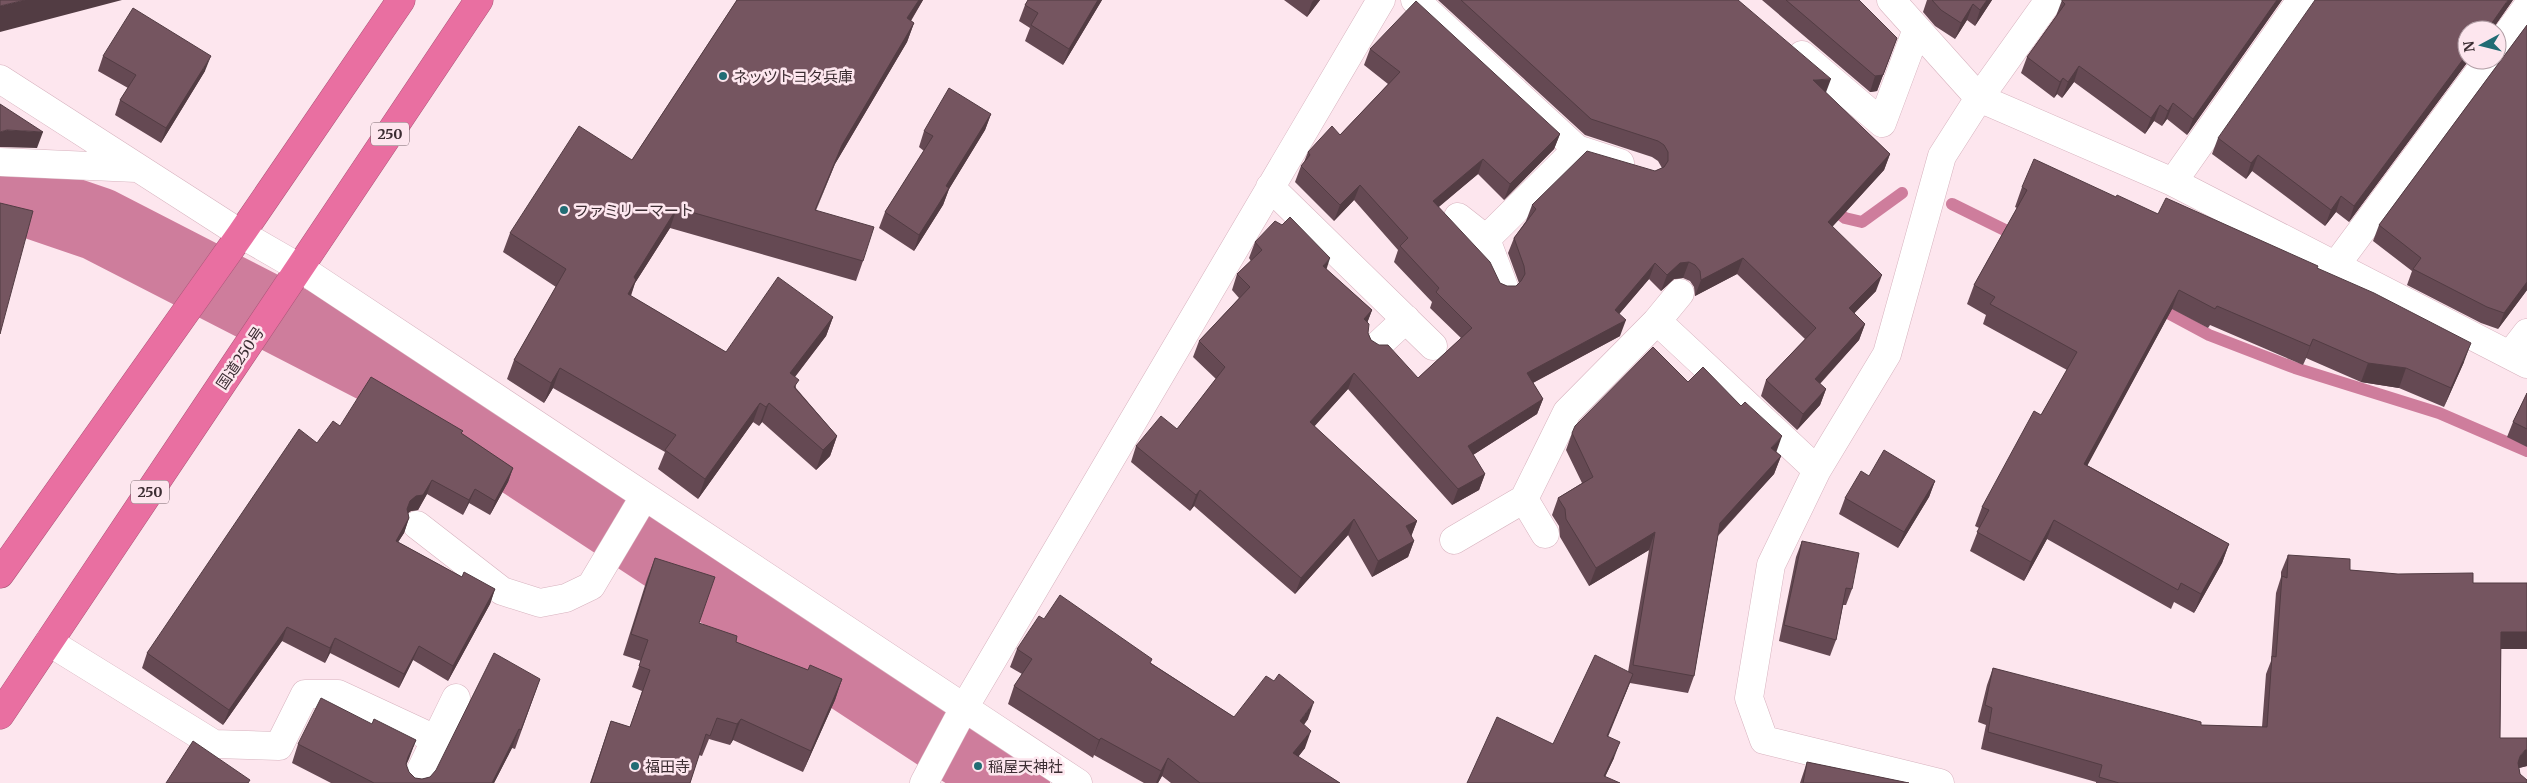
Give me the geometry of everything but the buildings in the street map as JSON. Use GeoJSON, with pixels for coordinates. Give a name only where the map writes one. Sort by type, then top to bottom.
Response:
{"type":"FeatureCollection","features":[{"type":"Feature","properties":{"kind":"highway"},"geometry":{"type":"LineString","coordinates":[[0,574],[241,234],[401,0]]}},
{"type":"Feature","properties":{"kind":"highway","name":"国道250号"},"geometry":{"type":"LineString","coordinates":[[0,715],[479,0]]}},
{"type":"Feature","properties":{"kind":"street"},"geometry":{"type":"LineString","coordinates":[[924,783],[964,708],[1381,0]]}},
{"type":"Feature","properties":{"kind":"street"},"geometry":{"type":"LineString","coordinates":[[1414,0],[1578,149],[1647,172]]}},
{"type":"Feature","properties":{"kind":"street"},"geometry":{"type":"LineString","coordinates":[[1891,0],[1979,98],[2173,182],[2519,360],[2527,333]]}},
{"type":"Feature","properties":{"kind":"street"},"geometry":{"type":"LineString","coordinates":[[1940,783],[1764,740],[1749,698],[1771,565],[1817,470],[1887,354],[1942,156],[1979,98],[2049,0]]}},
{"type":"Feature","properties":{"kind":"street"},"geometry":{"type":"LineString","coordinates":[[2173,182],[2301,0]]}},
{"type":"Feature","properties":{"kind":"street"},"geometry":{"type":"LineString","coordinates":[[2507,34],[2527,7]]}},
{"type":"Feature","properties":{"kind":"street"},"geometry":{"type":"LineString","coordinates":[[1783,39],[1882,123],[1917,29]]}},
{"type":"Feature","properties":{"kind":"street"},"geometry":{"type":"LineString","coordinates":[[2336,265],[2481,70]]}},
{"type":"Feature","properties":{"kind":"street"},"geometry":{"type":"LineString","coordinates":[[0,79],[241,234],[300,268],[638,508],[964,708],[1062,778]]}},
{"type":"Feature","properties":{"kind":"street"},"geometry":{"type":"LineString","coordinates":[[1486,239],[1578,149]]}},
{"type":"Feature","properties":{"kind":"street"},"geometry":{"type":"LineString","coordinates":[[0,162],[137,168]]}},
{"type":"Feature","properties":{"kind":"street"},"geometry":{"type":"LineString","coordinates":[[1270,187],[1433,346]]}},
{"type":"Feature","properties":{"kind":"street"},"geometry":{"type":"LineString","coordinates":[[1458,218],[1486,239],[1504,287]]}},
{"type":"Feature","properties":{"kind":"street"},"geometry":{"type":"LineString","coordinates":[[1454,540],[1524,500],[1568,412],[1657,322],[1680,293]]}},
{"type":"Feature","properties":{"kind":"street"},"geometry":{"type":"LineString","coordinates":[[1377,346],[1406,319]]}},
{"type":"Feature","properties":{"kind":"street"},"geometry":{"type":"LineString","coordinates":[[1657,322],[1817,470]]}},
{"type":"Feature","properties":{"kind":"street"},"geometry":{"type":"LineString","coordinates":[[1524,500],[1545,534]]}},
{"type":"Feature","properties":{"kind":"street"},"geometry":{"type":"LineString","coordinates":[[417,525],[502,591],[540,603],[566,598],[592,586],[638,508]]}},
{"type":"Feature","properties":{"kind":"street"},"geometry":{"type":"LineString","coordinates":[[49,642],[214,744],[279,746],[305,694],[338,694],[435,739]]}},
{"type":"Feature","properties":{"kind":"street"},"geometry":{"type":"LineString","coordinates":[[415,782],[456,698]]}},
{"type":"Feature","properties":{"kind":"waterway"},"geometry":{"type":"LineString","coordinates":[[1829,206],[1845,218],[1862,222],[1902,193]]}},
{"type":"Feature","properties":{"kind":"waterway"},"geometry":{"type":"LineString","coordinates":[[0,194],[13,195],[98,224],[388,373],[1013,783]]}},
{"type":"Feature","properties":{"kind":"waterway"},"geometry":{"type":"LineString","coordinates":[[1952,204],[2019,237]]}},
{"type":"Feature","properties":{"kind":"waterway"},"geometry":{"type":"LineString","coordinates":[[2155,306],[2209,335],[2295,368],[2439,413],[2527,451]]}},
{"type":"Feature","properties":{"kind":"place","name":"ネッツトヨタ兵庫"},"geometry":{"type":"Point","coordinates":[723,76]}},
{"type":"Feature","properties":{"kind":"place","name":"ファミリーマート"},"geometry":{"type":"Point","coordinates":[564,210]}},
{"type":"Feature","properties":{"kind":"place","name":"福田寺"},"geometry":{"type":"Point","coordinates":[635,766]}},
{"type":"Feature","properties":{"kind":"place","name":"稲屋天神社"},"geometry":{"type":"Point","coordinates":[978,766]}}]}
